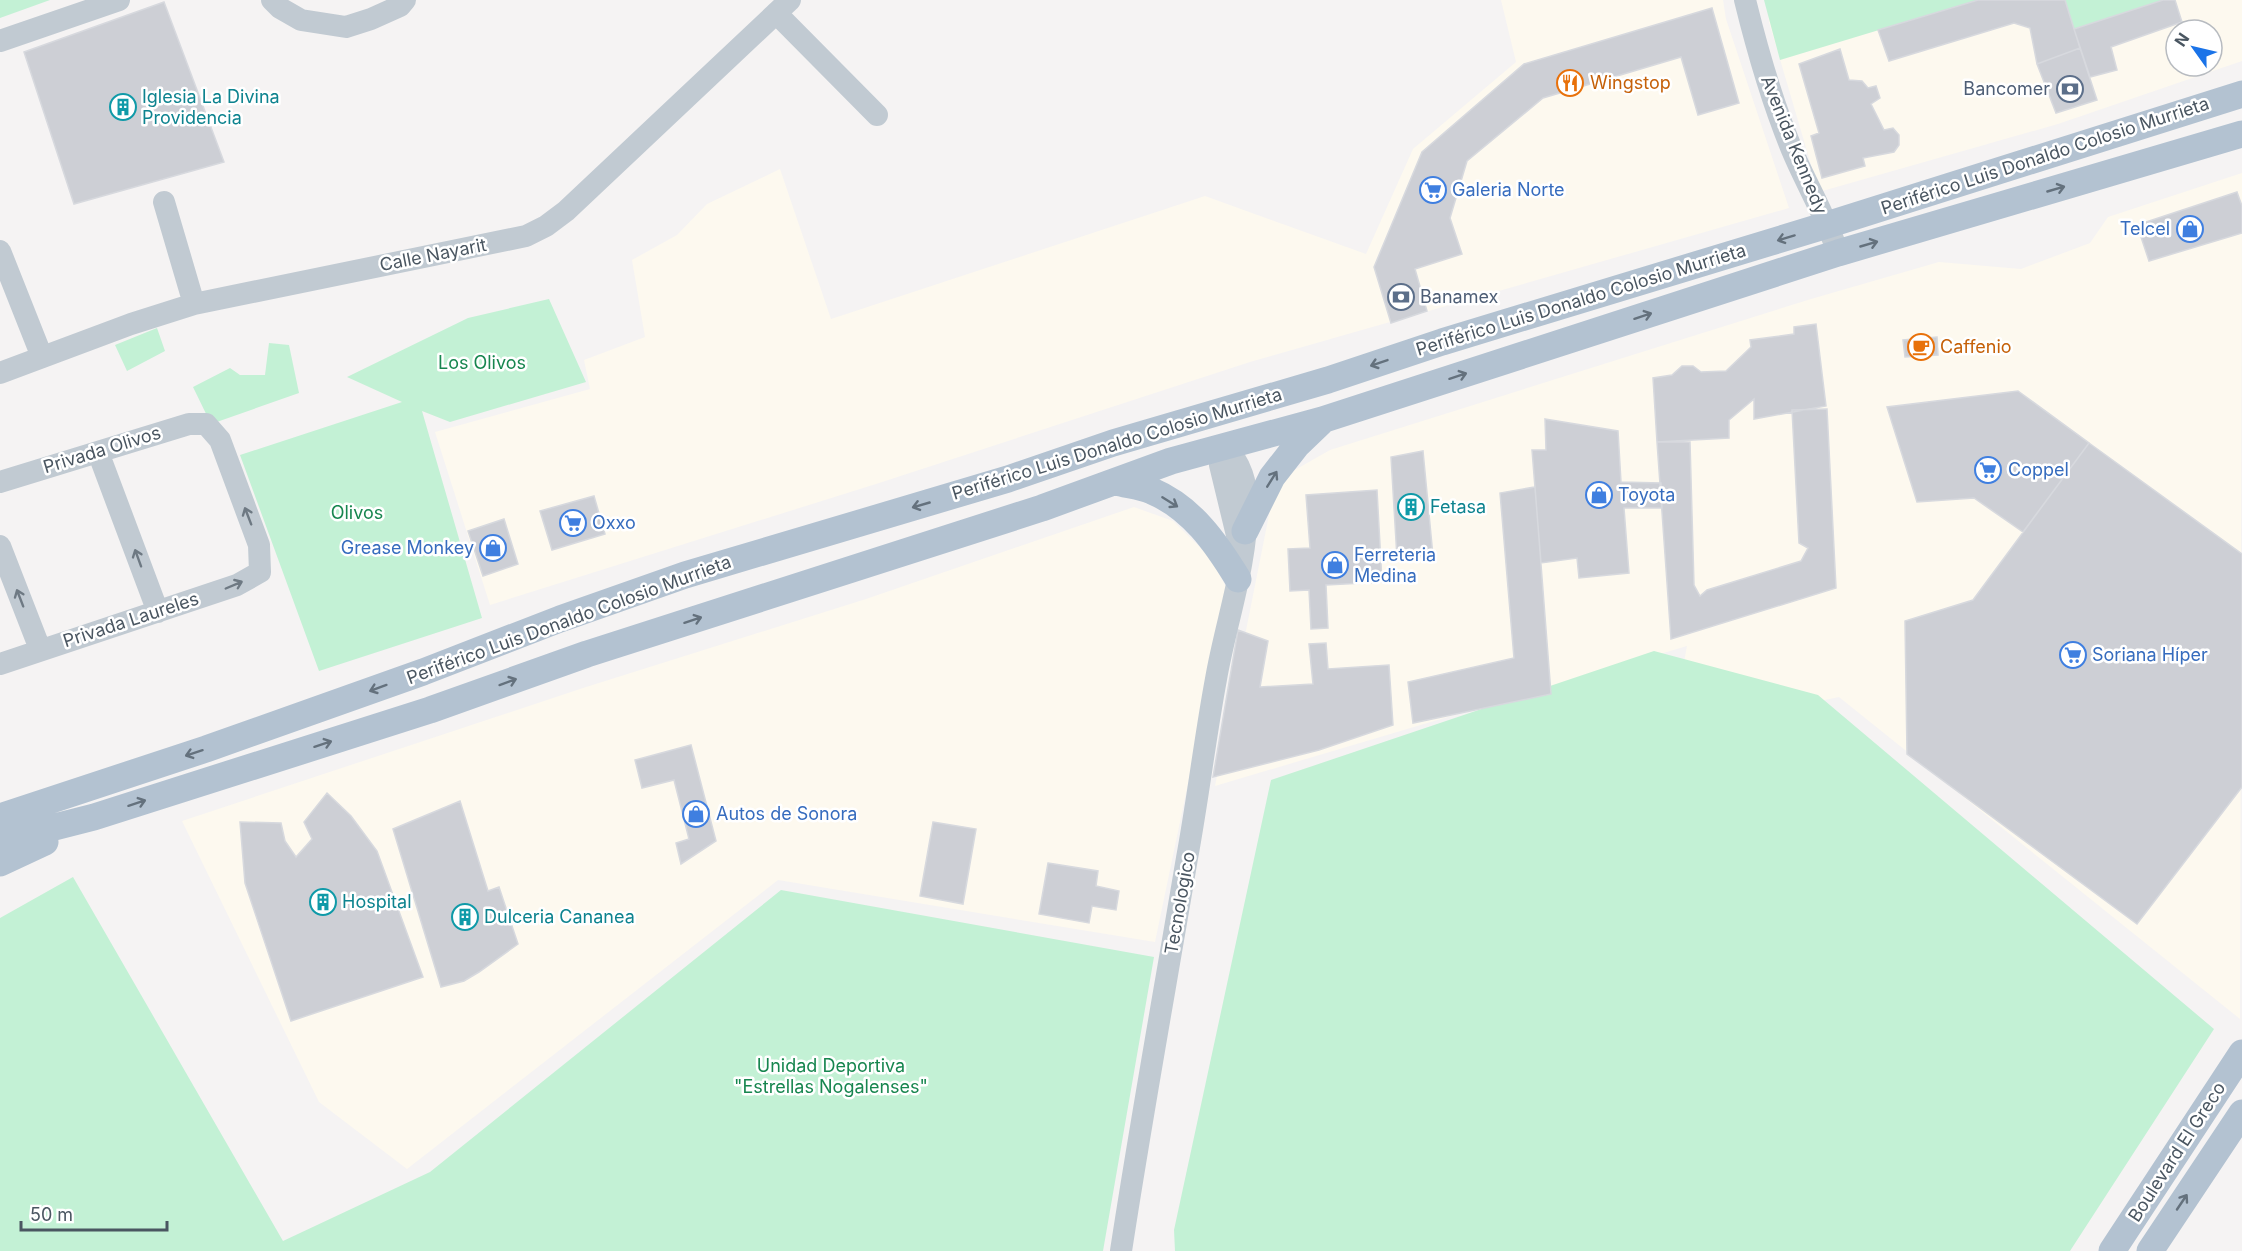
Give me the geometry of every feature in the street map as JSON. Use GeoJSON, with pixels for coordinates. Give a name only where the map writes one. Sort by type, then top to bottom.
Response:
{"type":"FeatureCollection","features":[{"type":"Feature","properties":{"kind":"main road","name":"Periférico Luis Donaldo Colosio Murrieta"},"geometry":{"type":"LineString","coordinates":[[0,817],[206,749],[685,575],[977,488],[1113,443],[1328,380],[1442,342],[1827,225],[2235,92]]}},
{"type":"Feature","properties":{"kind":"main road","name":"Periférico Luis Donaldo Colosio Murrieta"},"geometry":{"type":"LineString","coordinates":[[0,841],[94,817],[430,710],[587,654],[1042,508],[1171,461],[1322,420],[1838,253],[2242,134]]}},
{"type":"Feature","properties":{"kind":"main road"},"geometry":{"type":"LineString","coordinates":[[2172,155],[2242,151]]}},
{"type":"Feature","properties":{"kind":"main road"},"geometry":{"type":"LineString","coordinates":[[1113,443],[1139,448],[1197,446],[1225,448],[1254,425],[1310,402],[1322,392],[1328,380]]}},
{"type":"Feature","properties":{"kind":"main road"},"geometry":{"type":"LineString","coordinates":[[1116,482],[1151,491],[1191,516],[1216,545],[1242,555],[1272,477],[1297,445],[1322,420]]}},
{"type":"Feature","properties":{"kind":"main road"},"geometry":{"type":"LineString","coordinates":[[0,809],[34,807]]}},
{"type":"Feature","properties":{"kind":"main road"},"geometry":{"type":"LineString","coordinates":[[0,863],[94,817]]}},
{"type":"Feature","properties":{"kind":"main road","name":"Boulevard El Greco"},"geometry":{"type":"LineString","coordinates":[[2112,1251],[2242,1053]]}},
{"type":"Feature","properties":{"kind":"main road","name":"Boulevard El Greco"},"geometry":{"type":"LineString","coordinates":[[2150,1251],[2242,1113]]}},
{"type":"Feature","properties":{"kind":"street"},"geometry":{"type":"LineString","coordinates":[[0,41],[119,0]]}},
{"type":"Feature","properties":{"kind":"street"},"geometry":{"type":"LineString","coordinates":[[272,0],[301,20],[346,27],[371,20],[400,6],[405,0]]}},
{"type":"Feature","properties":{"kind":"street","name":"Avenida Kennedy"},"geometry":{"type":"LineString","coordinates":[[1745,0],[1764,74],[1794,156],[1838,253]]}},
{"type":"Feature","properties":{"kind":"street"},"geometry":{"type":"LineString","coordinates":[[783,7],[877,115]]}},
{"type":"Feature","properties":{"kind":"street","name":"Calle Nayarit"},"geometry":{"type":"LineString","coordinates":[[0,373],[131,324],[194,304],[526,236],[566,212],[783,7]]}},
{"type":"Feature","properties":{"kind":"street"},"geometry":{"type":"LineString","coordinates":[[164,202],[194,304]]}},
{"type":"Feature","properties":{"kind":"street"},"geometry":{"type":"LineString","coordinates":[[0,251],[42,357]]}},
{"type":"Feature","properties":{"kind":"street","name":"Privada Olivos"},"geometry":{"type":"LineString","coordinates":[[0,482],[189,424],[206,424],[220,440],[259,545],[260,572]]}},
{"type":"Feature","properties":{"kind":"street","name":"Tecnologico"},"geometry":{"type":"LineString","coordinates":[[1120,1251],[1200,786],[1216,677],[1238,590],[1242,555],[1220,465],[1225,448]]}},
{"type":"Feature","properties":{"kind":"street"},"geometry":{"type":"LineString","coordinates":[[98,452],[158,612]]}},
{"type":"Feature","properties":{"kind":"street"},"geometry":{"type":"LineString","coordinates":[[0,546],[40,649]]}},
{"type":"Feature","properties":{"kind":"street","name":"Privada Laureles"},"geometry":{"type":"LineString","coordinates":[[0,664],[237,585],[260,572]]}},
{"type":"Feature","properties":{"kind":"shaded area"},"geometry":{"type":"Polygon","coordinates":[[[1501,0],[1723,0],[1726,19],[1789,208],[1250,362],[876,484],[490,605],[435,432],[590,389],[584,360],[645,337],[632,260],[677,235],[707,204],[780,169],[831,319],[1205,196],[1366,254],[1413,149],[1516,62],[1501,0]]]}},
{"type":"Feature","properties":{"kind":"shaded area"},"geometry":{"type":"Polygon","coordinates":[[[1767,0],[2242,0],[2242,61],[2224,67],[2224,18],[2164,18],[2164,78],[2192,78],[2058,124],[1819,192],[1769,22],[1767,0]]]}},
{"type":"Feature","properties":{"kind":"shaded area"},"geometry":{"type":"Polygon","coordinates":[[[2242,173],[2240,1019],[1839,697],[1671,733],[1687,646],[1215,786],[1271,505],[1286,475],[1330,450],[1811,299],[1939,262],[2021,269],[2090,243],[2108,217],[2242,173]]]}},
{"type":"Feature","properties":{"kind":"shaded area"},"geometry":{"type":"Polygon","coordinates":[[[1134,507],[1173,521],[1210,557],[1228,591],[1155,942],[778,880],[407,1169],[319,1102],[182,821],[583,688],[866,599],[1134,507]]]}},
{"type":"Feature","properties":{"kind":"green space"},"geometry":{"type":"Polygon","coordinates":[[[0,0],[50,0],[0,18],[0,0]]]}},
{"type":"Feature","properties":{"kind":"green space"},"geometry":{"type":"Polygon","coordinates":[[[1764,0],[1978,0],[1780,60],[1764,0]]]}},
{"type":"Feature","properties":{"kind":"green space"},"geometry":{"type":"Polygon","coordinates":[[[2065,0],[2163,0],[2074,29],[2065,0]]]}},
{"type":"Feature","properties":{"kind":"green space","name":"Olivos"},"geometry":{"type":"Polygon","coordinates":[[[549,299],[586,382],[450,422],[422,411],[482,618],[319,671],[240,455],[402,402],[347,377],[468,318],[549,299]]]}},
{"type":"Feature","properties":{"kind":"green space"},"geometry":{"type":"Polygon","coordinates":[[[157,328],[165,351],[127,371],[115,345],[157,328]]]}},
{"type":"Feature","properties":{"kind":"green space"},"geometry":{"type":"Polygon","coordinates":[[[269,343],[289,345],[299,393],[211,424],[193,387],[230,368],[240,375],[265,375],[269,343]]]}},
{"type":"Feature","properties":{"kind":"green space"},"geometry":{"type":"Polygon","coordinates":[[[1654,651],[1818,695],[2214,1029],[2070,1251],[1175,1251],[1174,1230],[1271,780],[1654,651]]]}},
{"type":"Feature","properties":{"kind":"green space","name":"Unidad Deportiva \"Estrellas Nogalenses\""},"geometry":{"type":"Polygon","coordinates":[[[73,877],[283,1241],[430,1172],[781,890],[1154,957],[1103,1251],[0,1251],[0,918],[73,877]]]}},
{"type":"Feature","properties":{"kind":"building"},"geometry":{"type":"Polygon","coordinates":[[[1978,0],[2065,0],[2080,48],[2037,64],[2030,28],[2014,23],[1889,61],[1878,30],[1978,0]]]}},
{"type":"Feature","properties":{"kind":"building"},"geometry":{"type":"Polygon","coordinates":[[[2163,0],[2175,0],[2181,18],[2164,18],[2164,28],[2111,47],[2117,70],[2090,77],[2074,29],[2163,0]]]}},
{"type":"Feature","properties":{"kind":"building","name":"Iglesia La Divina Providencia"},"geometry":{"type":"Polygon","coordinates":[[[164,2],[224,162],[74,204],[24,52],[164,2]]]}},
{"type":"Feature","properties":{"kind":"building","name":"Galeria Norte"},"geometry":{"type":"Polygon","coordinates":[[[1712,8],[1739,103],[1698,115],[1681,57],[1543,98],[1467,161],[1450,218],[1462,254],[1415,269],[1427,311],[1391,323],[1374,267],[1422,152],[1524,64],[1712,8]]]}},
{"type":"Feature","properties":{"kind":"building","name":"Bancomer"},"geometry":{"type":"Polygon","coordinates":[[[2080,48],[2097,100],[2056,113],[2037,64],[2080,48]]]}},
{"type":"Feature","properties":{"kind":"building"},"geometry":{"type":"Polygon","coordinates":[[[1840,49],[1849,80],[1862,81],[1868,88],[1876,86],[1880,98],[1871,104],[1884,130],[1893,128],[1899,135],[1899,145],[1894,152],[1863,158],[1865,166],[1822,178],[1811,136],[1819,133],[1799,64],[1840,49]]]}},
{"type":"Feature","properties":{"kind":"building","name":"Telcel"},"geometry":{"type":"Polygon","coordinates":[[[2237,192],[2242,206],[2242,233],[2149,261],[2137,225],[2237,192]]]}},
{"type":"Feature","properties":{"kind":"building"},"geometry":{"type":"Polygon","coordinates":[[[1816,324],[1826,406],[1754,419],[1754,399],[1729,420],[1729,438],[1657,442],[1653,378],[1672,375],[1682,366],[1693,366],[1701,372],[1726,371],[1751,347],[1750,340],[1794,334],[1794,327],[1816,324]]]}},
{"type":"Feature","properties":{"kind":"building","name":"Caffenio"},"geometry":{"type":"Polygon","coordinates":[[[1937,337],[1938,355],[1905,357],[1903,340],[1937,337]]]}},
{"type":"Feature","properties":{"kind":"building","name":"Coppel"},"geometry":{"type":"Polygon","coordinates":[[[2018,391],[2089,443],[2023,532],[1974,498],[1917,502],[1887,407],[2018,391]]]}},
{"type":"Feature","properties":{"kind":"building"},"geometry":{"type":"Polygon","coordinates":[[[1827,409],[1836,588],[1671,639],[1657,442],[1690,442],[1694,585],[1700,596],[1707,590],[1801,561],[1808,548],[1799,543],[1792,410],[1827,409]]]}},
{"type":"Feature","properties":{"kind":"building","name":"Toyota"},"geometry":{"type":"Polygon","coordinates":[[[1545,419],[1618,431],[1621,482],[1661,483],[1662,508],[1624,508],[1629,573],[1579,578],[1577,558],[1541,563],[1532,450],[1546,450],[1545,419]]]}},
{"type":"Feature","properties":{"kind":"building","name":"Soriana Híper"},"geometry":{"type":"Polygon","coordinates":[[[2089,443],[2242,554],[2242,787],[2137,924],[1907,754],[1905,621],[1973,600],[2089,443]]]}},
{"type":"Feature","properties":{"kind":"building","name":"Fetasa"},"geometry":{"type":"Polygon","coordinates":[[[1423,451],[1433,556],[1397,558],[1391,457],[1423,451]]]}},
{"type":"Feature","properties":{"kind":"building"},"geometry":{"type":"Polygon","coordinates":[[[1535,487],[1551,694],[1413,723],[1408,682],[1514,658],[1500,493],[1535,487]]]}},
{"type":"Feature","properties":{"kind":"building","name":"Ferreteria Medina"},"geometry":{"type":"Polygon","coordinates":[[[1377,490],[1382,582],[1326,585],[1328,628],[1311,629],[1309,590],[1290,591],[1288,549],[1310,548],[1306,495],[1377,490]]]}},
{"type":"Feature","properties":{"kind":"building","name":"Oxxo"},"geometry":{"type":"Polygon","coordinates":[[[594,496],[605,534],[552,550],[540,511],[594,496]]]}},
{"type":"Feature","properties":{"kind":"building","name":"Grease Monkey"},"geometry":{"type":"Polygon","coordinates":[[[504,519],[518,564],[483,576],[468,531],[504,519]]]}},
{"type":"Feature","properties":{"kind":"building"},"geometry":{"type":"Polygon","coordinates":[[[1238,630],[1268,641],[1260,687],[1313,684],[1309,644],[1326,643],[1328,669],[1389,665],[1393,725],[1319,750],[1213,777],[1238,630]]]}},
{"type":"Feature","properties":{"kind":"building","name":"Autos de Sonora"},"geometry":{"type":"Polygon","coordinates":[[[691,745],[716,841],[681,864],[676,843],[689,839],[674,780],[642,788],[635,760],[691,745]]]}},
{"type":"Feature","properties":{"kind":"building","name":"Hospital"},"geometry":{"type":"Polygon","coordinates":[[[327,793],[351,816],[377,851],[423,977],[291,1021],[245,883],[240,822],[281,823],[285,841],[296,857],[312,839],[304,822],[327,793]]]}},
{"type":"Feature","properties":{"kind":"building","name":"Dulceria Cananea"},"geometry":{"type":"Polygon","coordinates":[[[460,801],[488,891],[499,887],[518,944],[464,981],[441,987],[393,829],[460,801]]]}},
{"type":"Feature","properties":{"kind":"building"},"geometry":{"type":"Polygon","coordinates":[[[933,822],[976,829],[963,904],[920,896],[933,822]]]}},
{"type":"Feature","properties":{"kind":"building"},"geometry":{"type":"Polygon","coordinates":[[[1048,863],[1098,871],[1096,886],[1119,891],[1116,910],[1092,906],[1089,923],[1039,914],[1048,863]]]}},
{"type":"Feature","properties":{"kind":"place","name":"Wingstop"},"geometry":{"type":"Point","coordinates":[1570,83]}},
{"type":"Feature","properties":{"kind":"place","name":"Bancomer"},"geometry":{"type":"Point","coordinates":[2070,89]}},
{"type":"Feature","properties":{"kind":"place","name":"Iglesia La Divina Providencia"},"geometry":{"type":"Point","coordinates":[123,107]}},
{"type":"Feature","properties":{"kind":"place","name":"Galeria Norte"},"geometry":{"type":"Point","coordinates":[1433,190]}},
{"type":"Feature","properties":{"kind":"place","name":"Telcel"},"geometry":{"type":"Point","coordinates":[2190,229]}},
{"type":"Feature","properties":{"kind":"place","name":"Banamex"},"geometry":{"type":"Point","coordinates":[1401,297]}},
{"type":"Feature","properties":{"kind":"place","name":"Caffenio"},"geometry":{"type":"Point","coordinates":[1921,347]}},
{"type":"Feature","properties":{"kind":"place","name":"Coppel"},"geometry":{"type":"Point","coordinates":[1988,470]}},
{"type":"Feature","properties":{"kind":"place","name":"Toyota"},"geometry":{"type":"Point","coordinates":[1599,495]}},
{"type":"Feature","properties":{"kind":"place","name":"Fetasa"},"geometry":{"type":"Point","coordinates":[1411,507]}},
{"type":"Feature","properties":{"kind":"place","name":"Oxxo"},"geometry":{"type":"Point","coordinates":[573,523]}},
{"type":"Feature","properties":{"kind":"place","name":"Grease Monkey"},"geometry":{"type":"Point","coordinates":[493,548]}},
{"type":"Feature","properties":{"kind":"place","name":"Ferreteria Medina"},"geometry":{"type":"Point","coordinates":[1335,565]}},
{"type":"Feature","properties":{"kind":"place","name":"Soriana Híper"},"geometry":{"type":"Point","coordinates":[2073,655]}},
{"type":"Feature","properties":{"kind":"place","name":"Autos de Sonora"},"geometry":{"type":"Point","coordinates":[696,814]}},
{"type":"Feature","properties":{"kind":"place","name":"Hospital"},"geometry":{"type":"Point","coordinates":[323,902]}},
{"type":"Feature","properties":{"kind":"place","name":"Dulceria Cananea"},"geometry":{"type":"Point","coordinates":[465,917]}},
{"type":"Feature","properties":{"kind":"park label","name":"Los Olivos"},"geometry":{"type":"Point","coordinates":[482,363]}}]}
